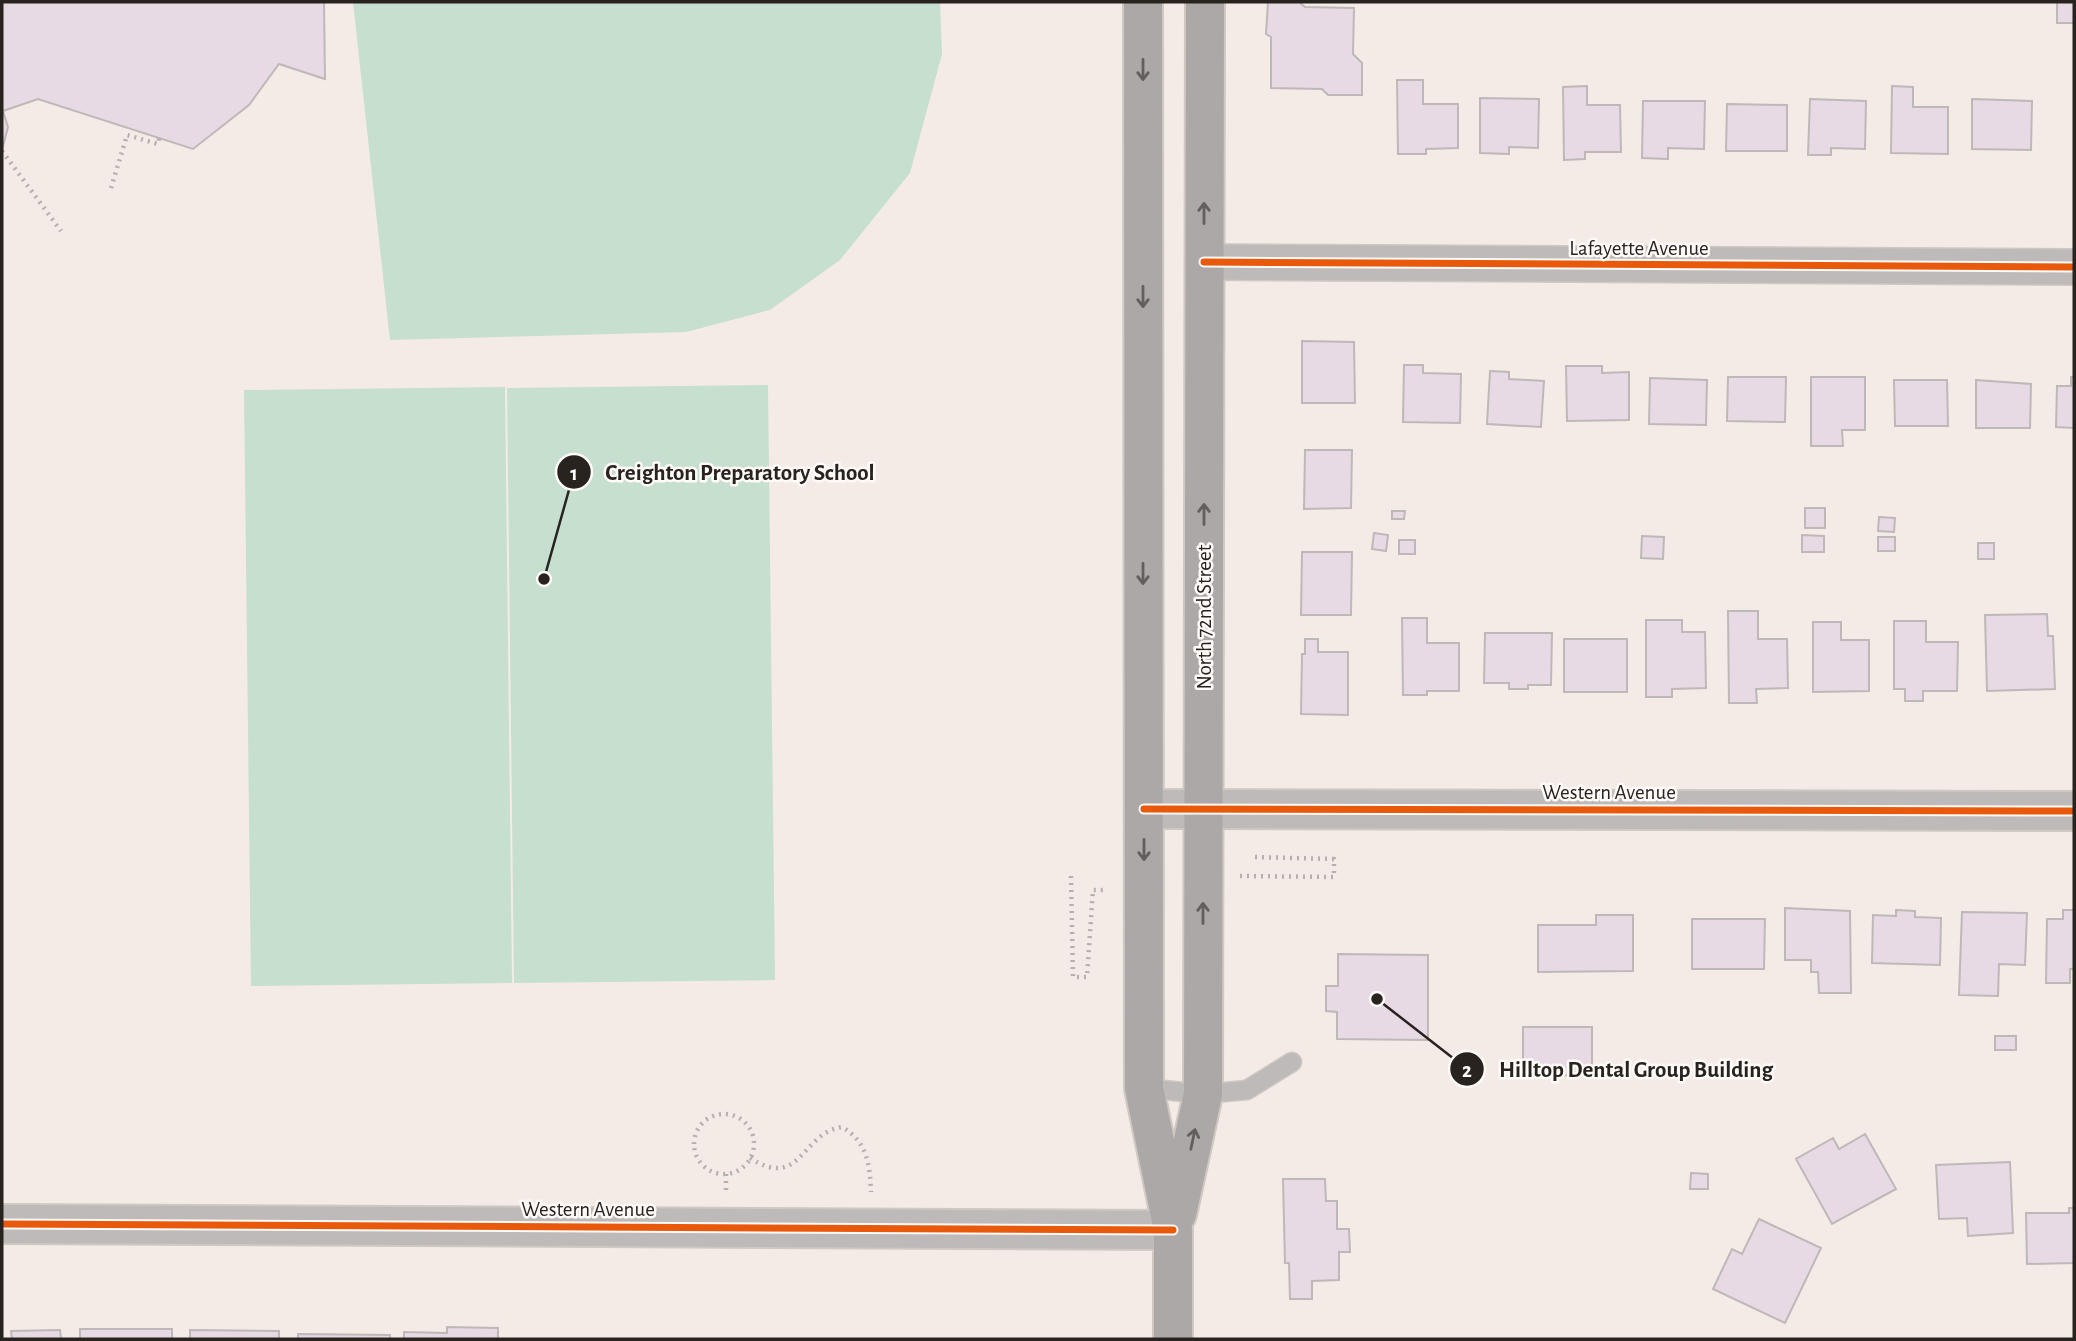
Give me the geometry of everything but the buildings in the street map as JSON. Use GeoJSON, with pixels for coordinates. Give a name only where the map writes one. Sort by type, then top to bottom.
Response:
{"type":"FeatureCollection","features":[{"type":"Feature","properties":{"kind":"main road","name":"North 72nd Street"},"geometry":{"type":"LineString","coordinates":[[1143,2],[1144,1088],[1173,1230],[1173,1339]]}},
{"type":"Feature","properties":{"kind":"main road","name":"North 72nd Street"},"geometry":{"type":"LineString","coordinates":[[1173,1230],[1203,1094],[1205,2]]}},
{"type":"Feature","properties":{"kind":"street","name":"Lafayette Avenue"},"geometry":{"type":"LineString","coordinates":[[1204,261],[2074,267]]}},
{"type":"Feature","properties":{"kind":"street","name":"Western Avenue"},"geometry":{"type":"LineString","coordinates":[[1144,809],[2074,811]]}},
{"type":"Feature","properties":{"kind":"street","name":"Western Avenue"},"geometry":{"type":"LineString","coordinates":[[2,1224],[1173,1230]]}},
{"type":"Feature","properties":{"kind":"lane"},"geometry":{"type":"LineString","coordinates":[[1144,1088],[1203,1094],[1247,1090],[1292,1062]]}},
{"type":"Feature","properties":{"kind":"path"},"geometry":{"type":"LineString","coordinates":[[111,188],[127,135],[158,144],[159,138]]}},
{"type":"Feature","properties":{"kind":"path"},"geometry":{"type":"LineString","coordinates":[[2,151],[61,231]]}},
{"type":"Feature","properties":{"kind":"path"},"geometry":{"type":"LineString","coordinates":[[1236,876],[1334,877],[1334,859],[1253,857]]}},
{"type":"Feature","properties":{"kind":"path"},"geometry":{"type":"LineString","coordinates":[[1071,876],[1073,977],[1087,977],[1093,890]]}},
{"type":"Feature","properties":{"kind":"path"},"geometry":{"type":"LineString","coordinates":[[726,1114],[744,1122],[753,1139],[750,1158],[736,1171],[726,1174],[707,1169],[696,1154],[696,1135],[707,1120],[726,1114]]}},
{"type":"Feature","properties":{"kind":"path"},"geometry":{"type":"LineString","coordinates":[[750,1158],[772,1168],[790,1167],[800,1160],[818,1136],[842,1127],[855,1134],[863,1148],[871,1167],[872,1192]]}},
{"type":"Feature","properties":{"kind":"path"},"geometry":{"type":"LineString","coordinates":[[726,1174],[726,1192]]}},
{"type":"Feature","properties":{"kind":"green space"},"geometry":{"type":"Polygon","coordinates":[[[353,2],[940,2],[942,54],[910,173],[840,260],[770,310],[686,332],[390,340],[353,2]]]}},
{"type":"Feature","properties":{"kind":"green space"},"geometry":{"type":"Polygon","coordinates":[[[768,385],[775,980],[514,983],[507,388],[768,385]]]}},
{"type":"Feature","properties":{"kind":"green space"},"geometry":{"type":"Polygon","coordinates":[[[505,387],[512,983],[251,986],[244,390],[505,387]]]}},
{"type":"Feature","properties":{"kind":"cycle path"},"geometry":{"type":"LineString","coordinates":[[1204,262],[2074,267]]}},
{"type":"Feature","properties":{"kind":"cycle path"},"geometry":{"type":"LineString","coordinates":[[1144,809],[2074,811]]}},
{"type":"Feature","properties":{"kind":"cycle path"},"geometry":{"type":"LineString","coordinates":[[2,1224],[1173,1230]]}},
{"type":"Feature","properties":{"kind":"place","name":"Creighton Preparatory School"},"geometry":{"type":"Point","coordinates":[544,579]}},
{"type":"Feature","properties":{"kind":"place","name":"Hilltop Dental Group Building"},"geometry":{"type":"Point","coordinates":[1377,999]}}]}
